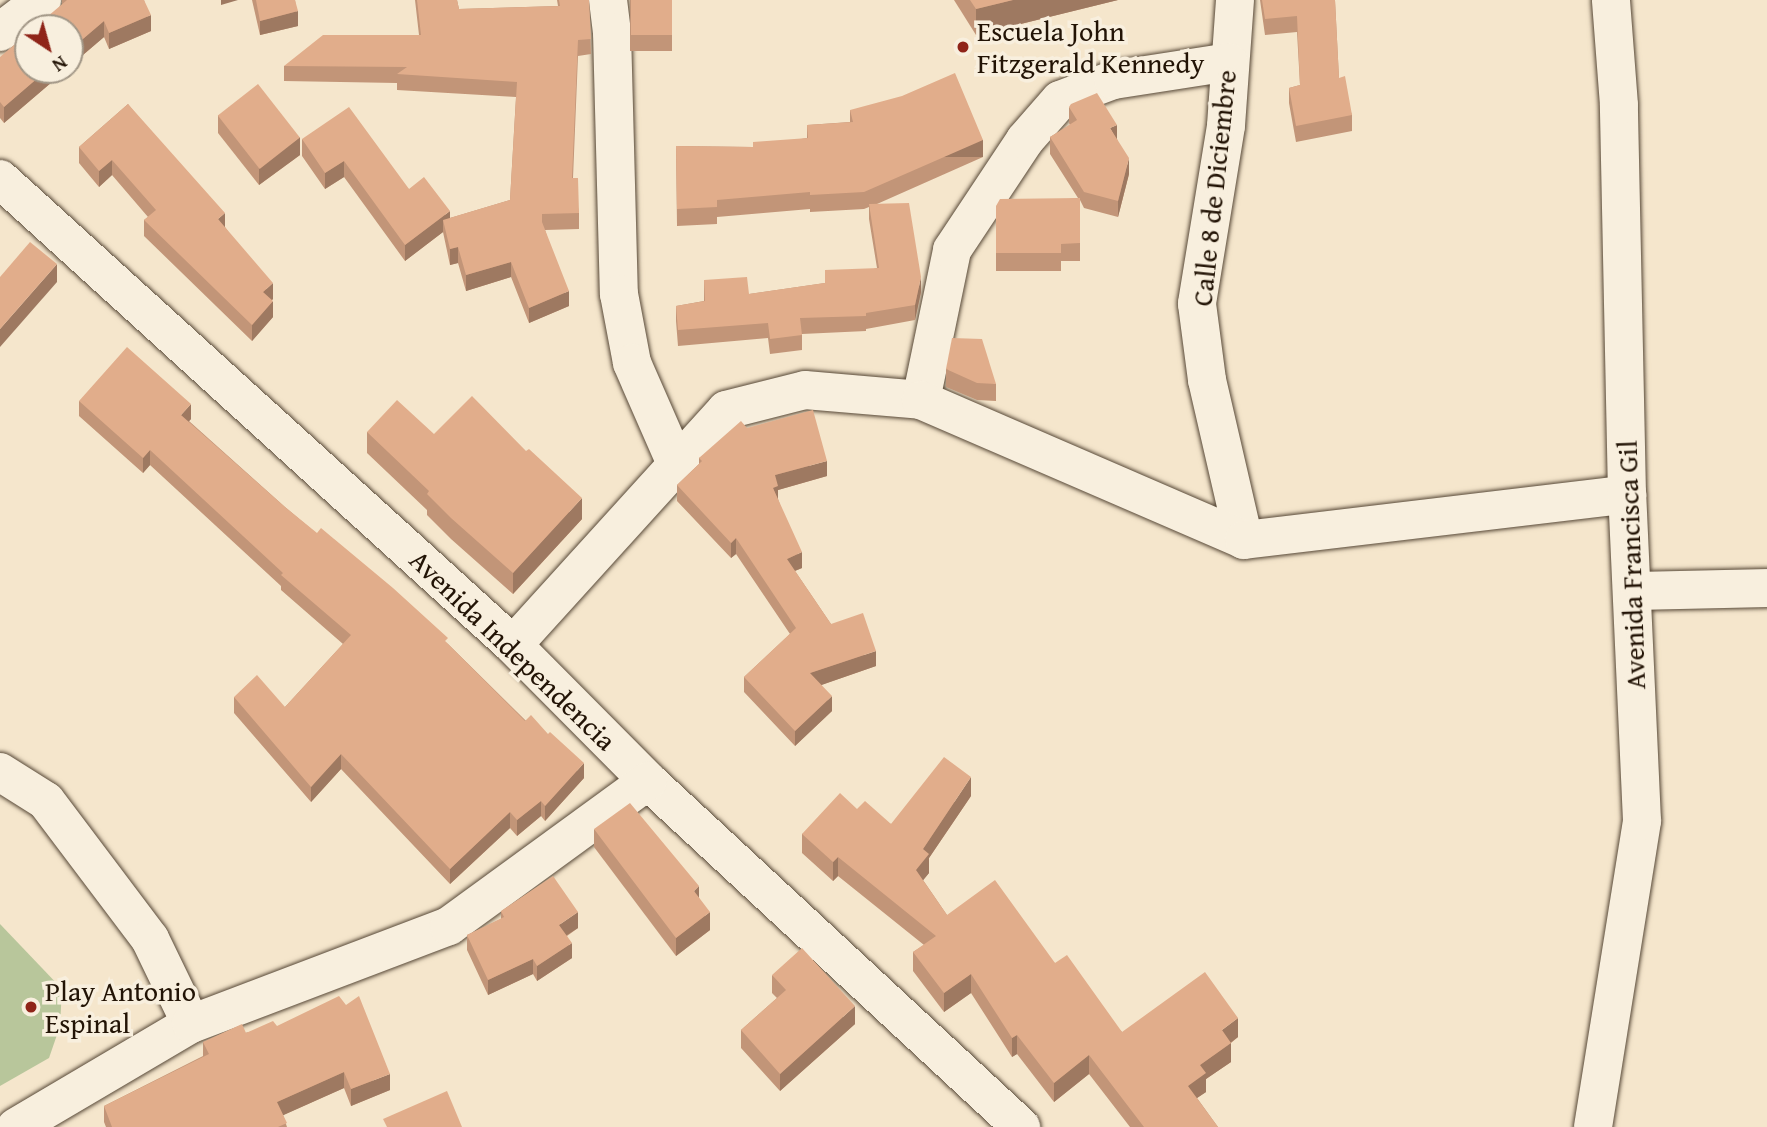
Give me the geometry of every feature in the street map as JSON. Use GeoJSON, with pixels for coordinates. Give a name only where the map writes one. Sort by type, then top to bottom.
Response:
{"type":"FeatureCollection","features":[{"type":"Feature","properties":{"kind":"street"},"geometry":{"type":"LineString","coordinates":[[0,32],[43,0]]}},
{"type":"Feature","properties":{"kind":"street"},"geometry":{"type":"LineString","coordinates":[[608,0],[612,32],[619,295],[632,363],[677,466]]}},
{"type":"Feature","properties":{"kind":"street","name":"Calle 8 de Diciembre"},"geometry":{"type":"LineString","coordinates":[[1235,0],[1226,127],[1197,304],[1207,380],[1244,540]]}},
{"type":"Feature","properties":{"kind":"street","name":"Avenida Francisca Gil"},"geometry":{"type":"LineString","coordinates":[[1593,1127],[1642,821],[1627,494],[1619,105],[1611,0]]}},
{"type":"Feature","properties":{"kind":"street"},"geometry":{"type":"LineString","coordinates":[[921,400],[952,250],[1025,140],[1060,100],[1113,80],[1229,62]]}},
{"type":"Feature","properties":{"kind":"street","name":"Avenida Independencia"},"geometry":{"type":"LineString","coordinates":[[0,179],[513,645],[648,781],[1021,1127]]}},
{"type":"Feature","properties":{"kind":"street"},"geometry":{"type":"LineString","coordinates":[[513,645],[726,410],[806,390],[921,400],[1244,540],[1627,494]]}},
{"type":"Feature","properties":{"kind":"street"},"geometry":{"type":"LineString","coordinates":[[1632,591],[1767,588]]}},
{"type":"Feature","properties":{"kind":"street"},"geometry":{"type":"LineString","coordinates":[[0,772],[46,802],[54,812],[150,939],[191,1024]]}},
{"type":"Feature","properties":{"kind":"street"},"geometry":{"type":"LineString","coordinates":[[16,1127],[191,1024],[449,926],[648,781]]}},
{"type":"Feature","properties":{"kind":"green space","name":"Play Antonio Espinal"},"geometry":{"type":"Polygon","coordinates":[[[0,924],[62,989],[60,1026],[49,1058],[0,1086],[0,924]]]}},
{"type":"Feature","properties":{"kind":"building"},"geometry":{"type":"Polygon","coordinates":[[[67,0],[144,0],[151,15],[109,33],[104,21],[84,38],[84,14],[50,14],[67,0]]]}},
{"type":"Feature","properties":{"kind":"building"},"geometry":{"type":"Polygon","coordinates":[[[256,0],[295,0],[298,11],[260,21],[256,0]]]}},
{"type":"Feature","properties":{"kind":"building"},"geometry":{"type":"Polygon","coordinates":[[[417,0],[457,0],[459,9],[560,6],[559,0],[589,0],[591,39],[578,40],[572,178],[578,178],[579,213],[542,214],[542,222],[569,291],[529,308],[511,262],[466,275],[458,247],[450,249],[443,220],[510,200],[517,82],[397,74],[407,67],[284,66],[323,35],[421,35],[417,0]]]}},
{"type":"Feature","properties":{"kind":"building"},"geometry":{"type":"Polygon","coordinates":[[[631,0],[672,0],[672,35],[631,35],[631,0]]]}},
{"type":"Feature","properties":{"kind":"building"},"geometry":{"type":"Polygon","coordinates":[[[970,0],[1013,0],[976,9],[970,0]]]}},
{"type":"Feature","properties":{"kind":"building"},"geometry":{"type":"Polygon","coordinates":[[[1262,0],[1335,0],[1339,78],[1345,76],[1352,115],[1296,126],[1289,88],[1300,85],[1297,16],[1265,19],[1262,0]]]}},
{"type":"Feature","properties":{"kind":"building"},"geometry":{"type":"Polygon","coordinates":[[[14,45],[14,84],[31,84],[4,107],[0,102],[0,57],[14,45]]]}},
{"type":"Feature","properties":{"kind":"building"},"geometry":{"type":"Polygon","coordinates":[[[955,73],[983,140],[864,192],[810,195],[810,192],[717,200],[717,207],[677,209],[676,146],[753,147],[753,142],[808,138],[807,125],[853,122],[850,110],[902,96],[955,73]]]}},
{"type":"Feature","properties":{"kind":"building"},"geometry":{"type":"Polygon","coordinates":[[[258,84],[300,138],[260,169],[218,115],[258,84]]]}},
{"type":"Feature","properties":{"kind":"building"},"geometry":{"type":"Polygon","coordinates":[[[1097,93],[1117,125],[1110,128],[1129,158],[1118,201],[1084,192],[1050,137],[1077,120],[1069,107],[1071,104],[1097,93]]]}},
{"type":"Feature","properties":{"kind":"building"},"geometry":{"type":"Polygon","coordinates":[[[128,104],[225,213],[218,219],[273,283],[263,292],[273,301],[252,325],[144,220],[156,210],[112,160],[99,171],[79,147],[128,104]]]}},
{"type":"Feature","properties":{"kind":"building"},"geometry":{"type":"Polygon","coordinates":[[[349,107],[409,189],[424,177],[450,211],[405,245],[344,161],[325,173],[302,139],[349,107]]]}},
{"type":"Feature","properties":{"kind":"building"},"geometry":{"type":"Polygon","coordinates":[[[1080,198],[1080,243],[1061,244],[1061,253],[996,253],[996,206],[1000,199],[1080,198]]]}},
{"type":"Feature","properties":{"kind":"building"},"geometry":{"type":"Polygon","coordinates":[[[909,203],[921,277],[915,305],[866,313],[866,316],[800,318],[802,335],[770,339],[768,323],[678,330],[676,306],[705,301],[704,280],[747,277],[749,294],[825,283],[825,270],[879,268],[869,204],[909,203]]]}},
{"type":"Feature","properties":{"kind":"building"},"geometry":{"type":"Polygon","coordinates":[[[30,242],[57,264],[0,329],[0,277],[30,242]]]}},
{"type":"Feature","properties":{"kind":"building"},"geometry":{"type":"Polygon","coordinates":[[[952,338],[982,339],[996,384],[977,383],[946,369],[952,338]]]}},
{"type":"Feature","properties":{"kind":"building"},"geometry":{"type":"Polygon","coordinates":[[[127,347],[191,404],[181,415],[285,507],[317,533],[321,528],[393,588],[448,638],[445,641],[525,721],[531,715],[548,734],[550,732],[584,763],[545,806],[541,801],[517,820],[510,812],[450,869],[341,754],[311,787],[234,697],[257,675],[285,707],[351,635],[281,575],[283,573],[150,450],[143,458],[79,401],[127,347]]]}},
{"type":"Feature","properties":{"kind":"building"},"geometry":{"type":"Polygon","coordinates":[[[472,396],[526,451],[529,449],[582,498],[513,573],[451,518],[427,494],[429,491],[367,432],[397,400],[434,434],[472,396]]]}},
{"type":"Feature","properties":{"kind":"building"},"geometry":{"type":"Polygon","coordinates":[[[813,410],[827,461],[775,475],[778,486],[773,488],[802,552],[787,559],[831,624],[863,613],[876,651],[810,673],[832,696],[795,731],[744,677],[796,628],[736,538],[731,543],[677,485],[702,461],[699,458],[741,421],[747,428],[813,410]]]}},
{"type":"Feature","properties":{"kind":"building"},"geometry":{"type":"Polygon","coordinates":[[[944,757],[971,777],[923,849],[929,854],[916,870],[947,915],[995,880],[1055,963],[1067,955],[1122,1032],[1205,972],[1238,1018],[1222,1030],[1231,1043],[1200,1065],[1206,1073],[1188,1086],[1218,1127],[1144,1127],[1089,1055],[1054,1083],[1017,1035],[1012,1038],[971,974],[944,993],[913,952],[936,936],[838,857],[833,862],[802,834],[840,793],[857,809],[865,801],[891,824],[944,757]]]}},
{"type":"Feature","properties":{"kind":"building"},"geometry":{"type":"Polygon","coordinates":[[[630,803],[699,886],[694,891],[710,912],[676,938],[594,829],[630,803]]]}},
{"type":"Feature","properties":{"kind":"building"},"geometry":{"type":"Polygon","coordinates":[[[553,876],[578,912],[559,925],[572,943],[537,966],[533,959],[488,980],[467,935],[504,917],[501,911],[553,876]]]}},
{"type":"Feature","properties":{"kind":"building"},"geometry":{"type":"Polygon","coordinates":[[[802,948],[855,1006],[780,1074],[741,1030],[786,990],[772,975],[802,948]]]}},
{"type":"Feature","properties":{"kind":"building"},"geometry":{"type":"Polygon","coordinates":[[[339,996],[346,1005],[359,996],[390,1074],[351,1089],[344,1072],[277,1102],[287,1123],[278,1127],[112,1127],[104,1106],[209,1054],[203,1042],[242,1024],[246,1033],[273,1021],[277,1026],[339,996]]]}},
{"type":"Feature","properties":{"kind":"building"},"geometry":{"type":"Polygon","coordinates":[[[447,1091],[462,1127],[387,1127],[383,1119],[447,1091]]]}},
{"type":"Feature","properties":{"kind":"place","name":"Escuela John Fitzgerald Kennedy"},"geometry":{"type":"Point","coordinates":[963,47]}},
{"type":"Feature","properties":{"kind":"place","name":"Play Antonio Espinal"},"geometry":{"type":"Point","coordinates":[31,1007]}}]}
